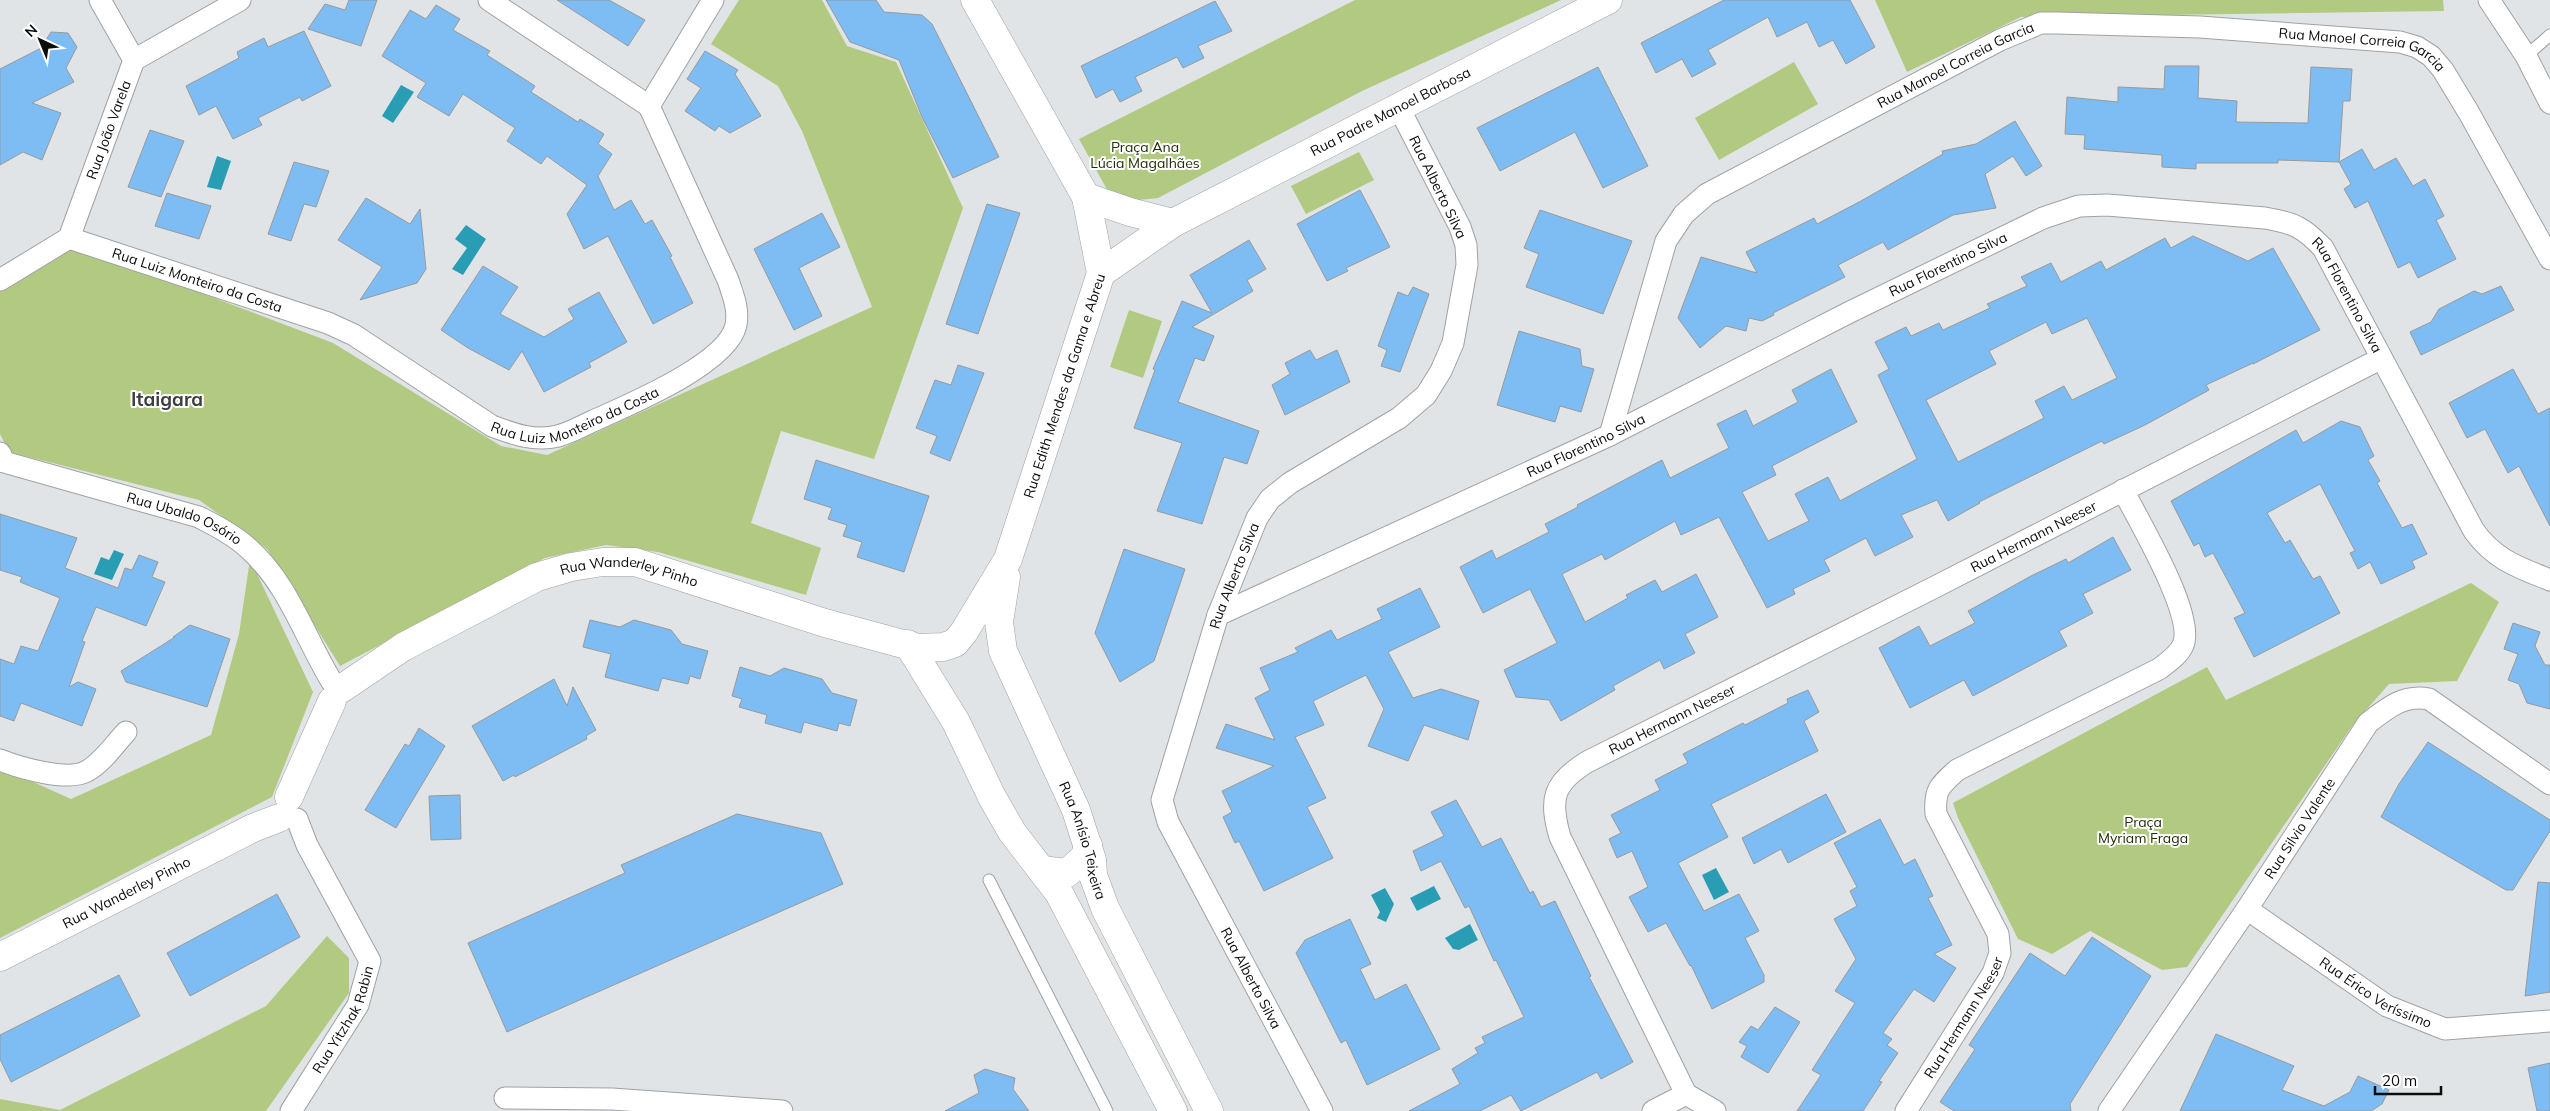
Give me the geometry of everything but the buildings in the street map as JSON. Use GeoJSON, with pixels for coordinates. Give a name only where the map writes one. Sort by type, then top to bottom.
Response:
{"type":"FeatureCollection","features":[{"type":"Feature","properties":{"kind":"street"},"geometry":{"type":"LineString","coordinates":[[100,0],[134,60],[240,0]]}},
{"type":"Feature","properties":{"kind":"street"},"geometry":{"type":"LineString","coordinates":[[489,0],[649,106],[713,0]]}},
{"type":"Feature","properties":{"kind":"street","name":"Rua Edith Mendes da Gama e Abreu"},"geometry":{"type":"LineString","coordinates":[[975,0],[1086,197],[1101,272],[1008,559]]}},
{"type":"Feature","properties":{"kind":"street","name":"Rua Padre Manoel Barbosa"},"geometry":{"type":"LineString","coordinates":[[1101,272],[1173,223],[1608,0]]}},
{"type":"Feature","properties":{"kind":"street"},"geometry":{"type":"LineString","coordinates":[[2489,0],[2526,56],[2550,102]]}},
{"type":"Feature","properties":{"kind":"street","name":"Rua Manoel Correia Garcia"},"geometry":{"type":"LineString","coordinates":[[1610,435],[1666,240],[1684,214],[1707,194],[2000,40],[2041,23],[2200,27],[2400,42],[2417,47],[2431,56],[2443,70],[2470,113],[2550,259]]}},
{"type":"Feature","properties":{"kind":"street","name":"Rua João Varela"},"geometry":{"type":"LineString","coordinates":[[69,238],[134,60]]}},
{"type":"Feature","properties":{"kind":"street","name":"Rua Luiz Monteiro da Costa"},"geometry":{"type":"LineString","coordinates":[[69,238],[328,323],[354,335],[492,426],[514,435],[537,439],[559,436],[630,404],[694,370],[722,348],[736,326],[736,305],[728,280],[649,106]]}},
{"type":"Feature","properties":{"kind":"street","name":"Rua Alberto Silva"},"geometry":{"type":"LineString","coordinates":[[1322,1111],[1168,822],[1162,800],[1218,615],[1257,518],[1270,499],[1290,483],[1399,418],[1426,395],[1441,371],[1453,344],[1467,266],[1466,245],[1460,227],[1398,106]]}},
{"type":"Feature","properties":{"kind":"street"},"geometry":{"type":"LineString","coordinates":[[1086,197],[1130,212],[1173,223]]}},
{"type":"Feature","properties":{"kind":"street","name":"Rua Florentino Silva"},"geometry":{"type":"LineString","coordinates":[[1218,615],[1610,435],[1848,313],[2043,218],[2079,206],[2107,205],[2290,222],[2306,231],[2323,248],[2380,359],[2474,531],[2493,554],[2513,565],[2550,580]]}},
{"type":"Feature","properties":{"kind":"street"},"geometry":{"type":"LineString","coordinates":[[0,280],[69,238]]}},
{"type":"Feature","properties":{"kind":"street","name":"Rua Hermann Neeser"},"geometry":{"type":"LineString","coordinates":[[1686,1094],[1560,837],[1553,810],[1553,796],[1562,782],[1574,770],[1587,762],[2380,359]]}},
{"type":"Feature","properties":{"kind":"street","name":"Rua Ubaldo Osório"},"geometry":{"type":"LineString","coordinates":[[1,459],[199,517],[228,533],[248,548],[268,568],[286,596],[333,690]]}},
{"type":"Feature","properties":{"kind":"street","name":"Rua Hermann Neeser"},"geometry":{"type":"LineString","coordinates":[[1906,1111],[1993,973],[2000,953],[1998,934],[1936,814],[1935,797],[1942,784],[1957,770],[2159,669],[2173,658],[2184,645],[2183,615],[2176,595],[2123,490]]}},
{"type":"Feature","properties":{"kind":"street"},"geometry":{"type":"LineString","coordinates":[[937,689],[937,675],[942,659],[984,603],[1008,559]]}},
{"type":"Feature","properties":{"kind":"street","name":"Rua Anísio Teixeira"},"geometry":{"type":"LineString","coordinates":[[1008,559],[1000,622],[1003,651],[1076,810],[1092,860],[1093,876],[1105,908],[1209,1111]]}},
{"type":"Feature","properties":{"kind":"street","name":"Rua Wanderley Pinho"},"geometry":{"type":"LineString","coordinates":[[333,690],[402,647],[537,577],[571,567],[603,562],[635,562],[825,623],[908,644],[935,649],[975,638],[990,643],[1003,651]]}},
{"type":"Feature","properties":{"kind":"street"},"geometry":{"type":"LineString","coordinates":[[908,644],[956,722],[998,810],[1012,832],[1060,893],[1173,1111]]}},
{"type":"Feature","properties":{"kind":"street"},"geometry":{"type":"LineString","coordinates":[[288,811],[333,690]]}},
{"type":"Feature","properties":{"kind":"street","name":"Rua Silvio Valente"},"geometry":{"type":"LineString","coordinates":[[2109,1111],[2247,909],[2368,723],[2388,707],[2402,700],[2417,697],[2429,699],[2550,784]]}},
{"type":"Feature","properties":{"kind":"street"},"geometry":{"type":"LineString","coordinates":[[0,760],[71,777],[88,771],[126,732]]}},
{"type":"Feature","properties":{"kind":"street","name":"Rua Wanderley Pinho"},"geometry":{"type":"LineString","coordinates":[[0,957],[288,811]]}},
{"type":"Feature","properties":{"kind":"street","name":"Rua Yitzhak Rabin"},"geometry":{"type":"LineString","coordinates":[[288,811],[370,961],[358,1005],[291,1111]]}},
{"type":"Feature","properties":{"kind":"street"},"geometry":{"type":"LineString","coordinates":[[1041,870],[1067,873],[1084,857],[1088,845]]}},
{"type":"Feature","properties":{"kind":"street","name":"Rua Érico Veríssimo"},"geometry":{"type":"LineString","coordinates":[[2247,909],[2387,1006],[2445,1029],[2550,1021]]}},
{"type":"Feature","properties":{"kind":"street"},"geometry":{"type":"LineString","coordinates":[[1653,1111],[1686,1094],[1715,1111]]}},
{"type":"Feature","properties":{"kind":"street"},"geometry":{"type":"LineString","coordinates":[[505,1098],[612,1100],[782,1111]]}},
{"type":"Feature","properties":{"kind":"lane"},"geometry":{"type":"LineString","coordinates":[[2526,56],[2550,35]]}},
{"type":"Feature","properties":{"kind":"lane"},"geometry":{"type":"LineString","coordinates":[[989,880],[1107,1111]]}},
{"type":"Feature","properties":{"kind":"green space"},"geometry":{"type":"Polygon","coordinates":[[[739,0],[822,0],[847,46],[896,62],[963,208],[874,459],[781,431],[751,523],[821,548],[806,595],[658,552],[606,545],[545,558],[340,666],[267,549],[199,500],[9,452],[0,434],[0,288],[66,242],[333,343],[501,446],[547,455],[872,307],[802,131],[778,86],[711,44],[739,0]]]}},
{"type":"Feature","properties":{"kind":"green space","name":"Praça Ana Lúcia Magalhães"},"geometry":{"type":"Polygon","coordinates":[[[1355,0],[1561,0],[1362,91],[1158,198],[1129,201],[1109,193],[1079,139],[1355,0]]]}},
{"type":"Feature","properties":{"kind":"green space"},"geometry":{"type":"Polygon","coordinates":[[[1875,0],[2443,0],[2444,11],[2021,17],[1907,72],[1875,0]]]}},
{"type":"Feature","properties":{"kind":"green space"},"geometry":{"type":"Polygon","coordinates":[[[1794,62],[1818,104],[1719,160],[1695,118],[1794,62]]]}},
{"type":"Feature","properties":{"kind":"green space"},"geometry":{"type":"Polygon","coordinates":[[[1359,152],[1374,180],[1306,214],[1291,186],[1359,152]]]}},
{"type":"Feature","properties":{"kind":"green space"},"geometry":{"type":"Polygon","coordinates":[[[1129,310],[1162,321],[1143,378],[1110,367],[1129,310]]]}},
{"type":"Feature","properties":{"kind":"green space"},"geometry":{"type":"Polygon","coordinates":[[[250,559],[313,692],[272,797],[0,938],[0,767],[71,799],[211,735],[239,634],[250,559]]]}},
{"type":"Feature","properties":{"kind":"green space","name":"Praça Myriam Fraga"},"geometry":{"type":"Polygon","coordinates":[[[2471,583],[2499,602],[2457,681],[2389,684],[2352,726],[2187,967],[2162,970],[2090,931],[2052,954],[2018,939],[1958,818],[1953,803],[2207,667],[2226,700],[2471,583]]]}},
{"type":"Feature","properties":{"kind":"green space"},"geometry":{"type":"Polygon","coordinates":[[[327,936],[349,958],[349,993],[266,1111],[0,1111],[0,1099],[60,1110],[266,1006],[327,936]]]}},
{"type":"Feature","properties":{"kind":"water"},"geometry":{"type":"Polygon","coordinates":[[[401,85],[414,92],[393,123],[382,116],[401,85]]]}},
{"type":"Feature","properties":{"kind":"water"},"geometry":{"type":"Polygon","coordinates":[[[217,156],[231,161],[221,190],[207,187],[217,156]]]}},
{"type":"Feature","properties":{"kind":"water"},"geometry":{"type":"Polygon","coordinates":[[[466,225],[486,239],[463,275],[452,269],[467,248],[455,239],[466,225]]]}},
{"type":"Feature","properties":{"kind":"water"},"geometry":{"type":"Polygon","coordinates":[[[114,550],[124,554],[112,580],[94,574],[101,557],[109,560],[114,550]]]}},
{"type":"Feature","properties":{"kind":"water"},"geometry":{"type":"Polygon","coordinates":[[[1716,868],[1729,892],[1714,900],[1702,875],[1716,868]]]}},
{"type":"Feature","properties":{"kind":"water"},"geometry":{"type":"Polygon","coordinates":[[[1434,886],[1441,899],[1417,911],[1410,898],[1434,886]]]}},
{"type":"Feature","properties":{"kind":"water"},"geometry":{"type":"Polygon","coordinates":[[[1385,888],[1394,904],[1386,922],[1377,918],[1380,912],[1371,895],[1385,888]]]}},
{"type":"Feature","properties":{"kind":"water"},"geometry":{"type":"Polygon","coordinates":[[[1470,924],[1478,940],[1459,950],[1453,949],[1445,938],[1470,924]]]}},
{"type":"Feature","properties":{"kind":"district","name":"Itaigara"},"geometry":{"type":"Point","coordinates":[167,399]}}]}
